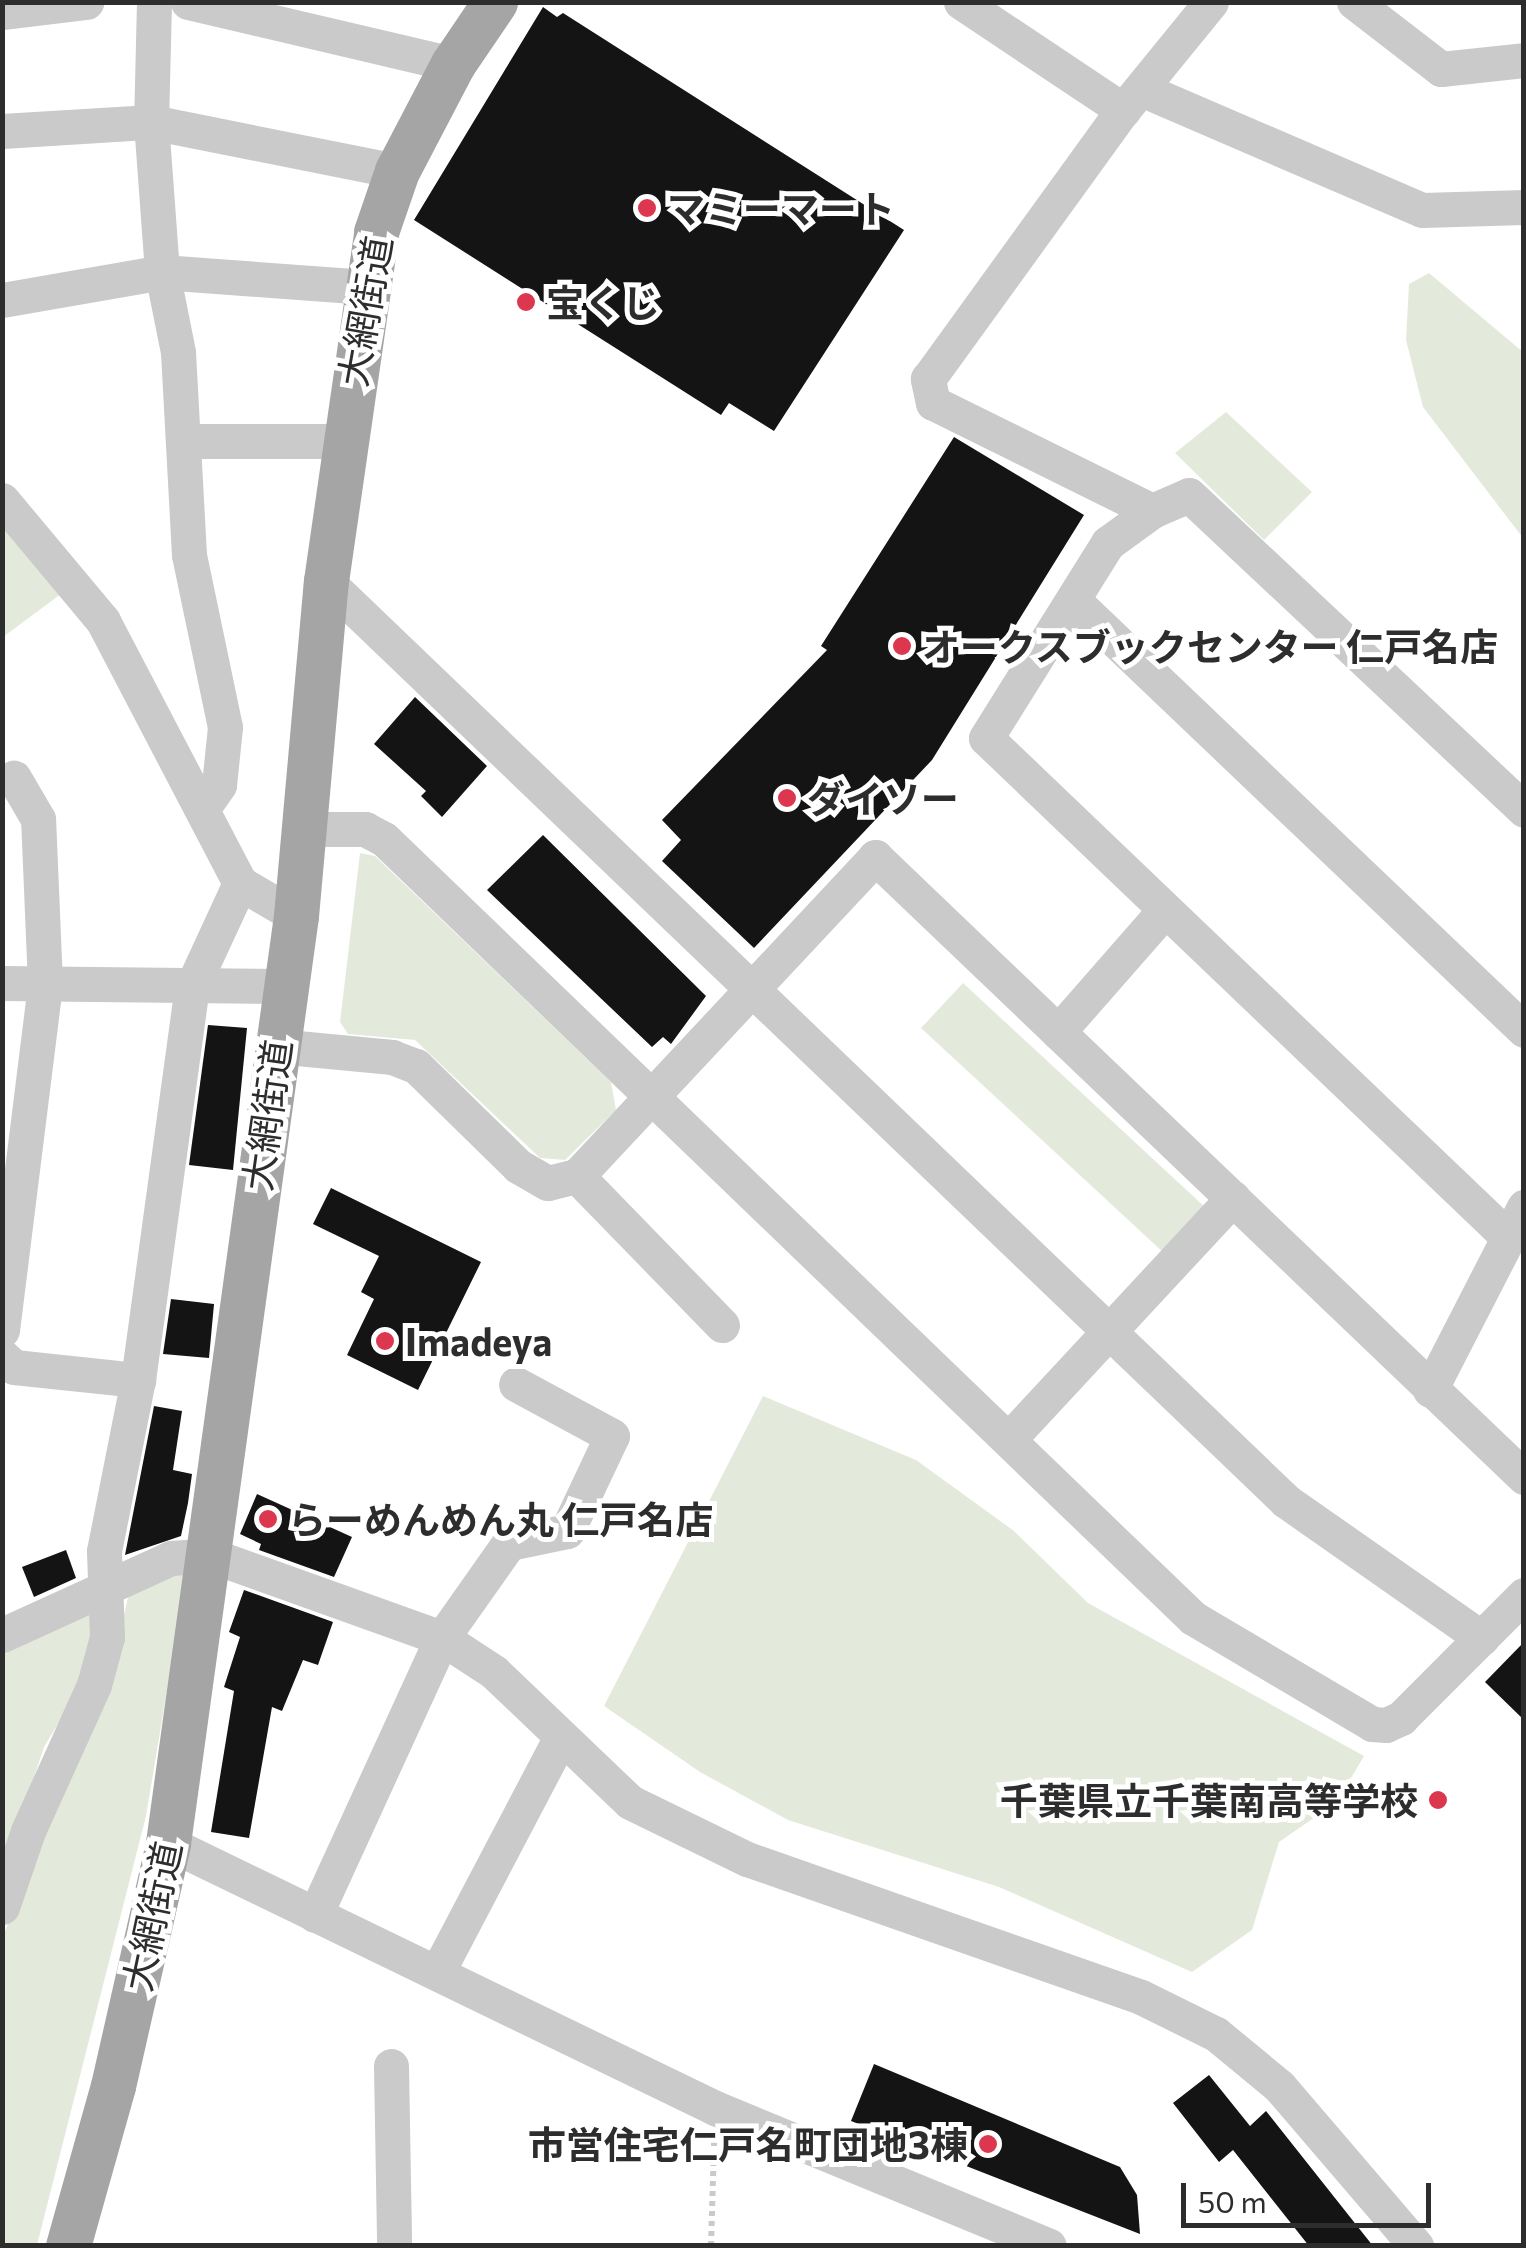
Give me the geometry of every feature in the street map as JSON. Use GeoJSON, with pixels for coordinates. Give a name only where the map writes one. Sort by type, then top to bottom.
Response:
{"type":"FeatureCollection","features":[{"type":"Feature","properties":{"kind":"main road","name":"大網街道"},"geometry":{"type":"LineString","coordinates":[[68,2246],[114,2086],[168,1843],[296,916],[326,581],[342,441],[366,287],[397,170],[453,64],[496,2]]}},
{"type":"Feature","properties":{"kind":"street"},"geometry":{"type":"LineString","coordinates":[[2,12],[86,2]]}},
{"type":"Feature","properties":{"kind":"street"},"geometry":{"type":"LineString","coordinates":[[154,2],[151,122],[162,272],[178,352],[189,555],[225,728],[219,785],[203,808]]}},
{"type":"Feature","properties":{"kind":"street"},"geometry":{"type":"LineString","coordinates":[[188,2],[453,64]]}},
{"type":"Feature","properties":{"kind":"street"},"geometry":{"type":"LineString","coordinates":[[961,2],[1000,12],[1132,100],[1422,210],[1524,207]]}},
{"type":"Feature","properties":{"kind":"street"},"geometry":{"type":"LineString","coordinates":[[1152,511],[933,403],[928,378],[1132,100],[1211,2]]}},
{"type":"Feature","properties":{"kind":"street"},"geometry":{"type":"LineString","coordinates":[[1354,2],[1441,69],[1524,60]]}},
{"type":"Feature","properties":{"kind":"street"},"geometry":{"type":"LineString","coordinates":[[2,131],[151,122],[397,170]]}},
{"type":"Feature","properties":{"kind":"street"},"geometry":{"type":"LineString","coordinates":[[2,300],[162,272],[366,287]]}},
{"type":"Feature","properties":{"kind":"street"},"geometry":{"type":"LineString","coordinates":[[182,441],[342,441]]}},
{"type":"Feature","properties":{"kind":"street"},"geometry":{"type":"LineString","coordinates":[[1430,1390],[1516,1222],[1164,911],[986,738],[1108,543],[1180,496],[1197,498],[1524,810]]}},
{"type":"Feature","properties":{"kind":"street"},"geometry":{"type":"LineString","coordinates":[[2,500],[82,589],[240,883],[253,897],[296,916]]}},
{"type":"Feature","properties":{"kind":"street"},"geometry":{"type":"LineString","coordinates":[[326,581],[1109,1336],[1286,1501],[1482,1638]]}},
{"type":"Feature","properties":{"kind":"street"},"geometry":{"type":"LineString","coordinates":[[1073,600],[1524,1030]]}},
{"type":"Feature","properties":{"kind":"street"},"geometry":{"type":"LineString","coordinates":[[2,1330],[45,984],[38,818],[14,778]]}},
{"type":"Feature","properties":{"kind":"street"},"geometry":{"type":"LineString","coordinates":[[2,821],[38,818]]}},
{"type":"Feature","properties":{"kind":"street"},"geometry":{"type":"LineString","coordinates":[[302,829],[364,829],[384,839],[1193,1618],[1372,1724],[1402,1718],[1524,1595]]}},
{"type":"Feature","properties":{"kind":"street"},"geometry":{"type":"LineString","coordinates":[[276,1046],[392,1057],[416,1066],[518,1166],[548,1183],[577,1176],[874,857],[1524,1478]]}},
{"type":"Feature","properties":{"kind":"street"},"geometry":{"type":"LineString","coordinates":[[2,1907],[28,1831],[94,1684],[107,1637],[109,1586],[104,1551],[138,1380],[192,987],[240,883]]}},
{"type":"Feature","properties":{"kind":"street"},"geometry":{"type":"LineString","coordinates":[[1058,1032],[1164,911]]}},
{"type":"Feature","properties":{"kind":"street"},"geometry":{"type":"LineString","coordinates":[[2,983],[284,986]]}},
{"type":"Feature","properties":{"kind":"street"},"geometry":{"type":"LineString","coordinates":[[577,1176],[722,1326]]}},
{"type":"Feature","properties":{"kind":"street"},"geometry":{"type":"LineString","coordinates":[[1009,1439],[1109,1336],[1233,1198]]}},
{"type":"Feature","properties":{"kind":"street"},"geometry":{"type":"LineString","coordinates":[[2,1356],[14,1367],[138,1380]]}},
{"type":"Feature","properties":{"kind":"street"},"geometry":{"type":"LineString","coordinates":[[315,1915],[442,1638],[508,1543],[567,1531],[612,1436],[516,1384]]}},
{"type":"Feature","properties":{"kind":"street"},"geometry":{"type":"LineString","coordinates":[[2,1635],[172,1558],[210,1554],[442,1638],[494,1672],[560,1741],[630,1802],[747,1859],[1141,1997],[1216,2034],[1279,2086],[1416,2246]]}},
{"type":"Feature","properties":{"kind":"street"},"geometry":{"type":"LineString","coordinates":[[438,1971],[560,1741]]}},
{"type":"Feature","properties":{"kind":"street"},"geometry":{"type":"LineString","coordinates":[[168,1843],[715,2108],[1049,2246]]}},
{"type":"Feature","properties":{"kind":"street"},"geometry":{"type":"LineString","coordinates":[[392,2066],[394,2246]]}},
{"type":"Feature","properties":{"kind":"path"},"geometry":{"type":"LineString","coordinates":[[711,2246],[715,2108]]}},
{"type":"Feature","properties":{"kind":"green space"},"geometry":{"type":"Polygon","coordinates":[[[1429,273],[1523,352],[1523,538],[1423,407],[1406,340],[1409,284],[1429,273]]]}},
{"type":"Feature","properties":{"kind":"green space"},"geometry":{"type":"Polygon","coordinates":[[[1226,412],[1312,492],[1264,540],[1175,453],[1226,412]]]}},
{"type":"Feature","properties":{"kind":"green space"},"geometry":{"type":"Polygon","coordinates":[[[2,518],[65,591],[3,637],[2,637],[2,518]]]}},
{"type":"Feature","properties":{"kind":"green space"},"geometry":{"type":"Polygon","coordinates":[[[360,853],[375,856],[611,1082],[616,1110],[565,1160],[540,1158],[415,1040],[348,1034],[340,1022],[360,853]]]}},
{"type":"Feature","properties":{"kind":"green space"},"geometry":{"type":"Polygon","coordinates":[[[963,983],[1207,1209],[1165,1254],[921,1028],[963,983]]]}},
{"type":"Feature","properties":{"kind":"green space"},"geometry":{"type":"Polygon","coordinates":[[[763,1396],[916,1460],[1014,1531],[1088,1603],[1364,1756],[1337,1802],[1279,1842],[1252,1930],[1192,1972],[999,1887],[788,1820],[700,1772],[604,1706],[763,1396]]]}},
{"type":"Feature","properties":{"kind":"green space"},"geometry":{"type":"Polygon","coordinates":[[[171,1566],[186,1576],[146,1816],[37,2245],[3,2246],[3,1936],[109,1682],[131,1584],[171,1566]]]}},
{"type":"Feature","properties":{"kind":"green space"},"geometry":{"type":"Polygon","coordinates":[[[96,1604],[88,1674],[44,1747],[3,1872],[3,1646],[96,1604]]]}},
{"type":"Feature","properties":{"kind":"building"},"geometry":{"type":"Polygon","coordinates":[[[543,7],[557,17],[563,13],[904,230],[774,431],[729,403],[721,415],[414,220],[543,7]]]}},
{"type":"Feature","properties":{"kind":"building"},"geometry":{"type":"Polygon","coordinates":[[[954,437],[1084,515],[932,760],[754,948],[662,861],[681,840],[662,820],[827,650],[821,646],[954,437]]]}},
{"type":"Feature","properties":{"kind":"building"},"geometry":{"type":"Polygon","coordinates":[[[415,697],[487,766],[442,817],[421,796],[426,791],[374,744],[415,697]]]}},
{"type":"Feature","properties":{"kind":"building"},"geometry":{"type":"Polygon","coordinates":[[[543,835],[706,996],[671,1044],[663,1037],[652,1047],[487,890],[543,835]]]}},
{"type":"Feature","properties":{"kind":"building"},"geometry":{"type":"Polygon","coordinates":[[[208,1025],[247,1028],[233,1170],[189,1165],[208,1025]]]}},
{"type":"Feature","properties":{"kind":"building"},"geometry":{"type":"Polygon","coordinates":[[[331,1188],[481,1262],[418,1390],[347,1355],[374,1299],[361,1292],[379,1256],[313,1224],[331,1188]]]}},
{"type":"Feature","properties":{"kind":"building"},"geometry":{"type":"Polygon","coordinates":[[[171,1299],[214,1304],[209,1358],[163,1354],[171,1299]]]}},
{"type":"Feature","properties":{"kind":"building"},"geometry":{"type":"Polygon","coordinates":[[[154,1406],[182,1411],[173,1470],[192,1474],[188,1503],[181,1536],[125,1555],[154,1406]]]}},
{"type":"Feature","properties":{"kind":"building"},"geometry":{"type":"Polygon","coordinates":[[[257,1494],[352,1537],[334,1577],[259,1550],[261,1544],[240,1534],[257,1494]]]}},
{"type":"Feature","properties":{"kind":"building"},"geometry":{"type":"Polygon","coordinates":[[[66,1550],[76,1578],[34,1597],[22,1567],[66,1550]]]}},
{"type":"Feature","properties":{"kind":"building"},"geometry":{"type":"Polygon","coordinates":[[[244,1590],[333,1622],[318,1665],[303,1660],[282,1711],[272,1707],[249,1838],[211,1832],[234,1691],[224,1687],[240,1637],[229,1632],[244,1590]]]}},
{"type":"Feature","properties":{"kind":"building"},"geometry":{"type":"Polygon","coordinates":[[[1524,1642],[1524,1720],[1485,1682],[1524,1642]]]}},
{"type":"Feature","properties":{"kind":"building","name":"市営住宅仁戸名町団地3棟"},"geometry":{"type":"Polygon","coordinates":[[[874,2064],[1120,2167],[1137,2195],[1140,2234],[851,2121],[874,2064]]]}},
{"type":"Feature","properties":{"kind":"building"},"geometry":{"type":"Polygon","coordinates":[[[1209,2075],[1250,2126],[1266,2111],[1373,2246],[1309,2246],[1233,2150],[1219,2162],[1173,2103],[1209,2075]]]}},
{"type":"Feature","properties":{"kind":"place","name":"マミーマート"},"geometry":{"type":"Point","coordinates":[647,208]}},
{"type":"Feature","properties":{"kind":"place","name":"宝くじ"},"geometry":{"type":"Point","coordinates":[526,302]}},
{"type":"Feature","properties":{"kind":"place","name":"オークスブックセンター 仁戸名店"},"geometry":{"type":"Point","coordinates":[902,646]}},
{"type":"Feature","properties":{"kind":"place","name":"ダイソー"},"geometry":{"type":"Point","coordinates":[787,798]}},
{"type":"Feature","properties":{"kind":"place","name":"Imadeya"},"geometry":{"type":"Point","coordinates":[385,1341]}},
{"type":"Feature","properties":{"kind":"place","name":"らーめんめん丸 仁戸名店"},"geometry":{"type":"Point","coordinates":[268,1519]}},
{"type":"Feature","properties":{"kind":"place","name":"千葉県立千葉南高等学校"},"geometry":{"type":"Point","coordinates":[1438,1800]}},
{"type":"Feature","properties":{"kind":"place","name":"市営住宅仁戸名町団地3棟"},"geometry":{"type":"Point","coordinates":[988,2144]}}]}
